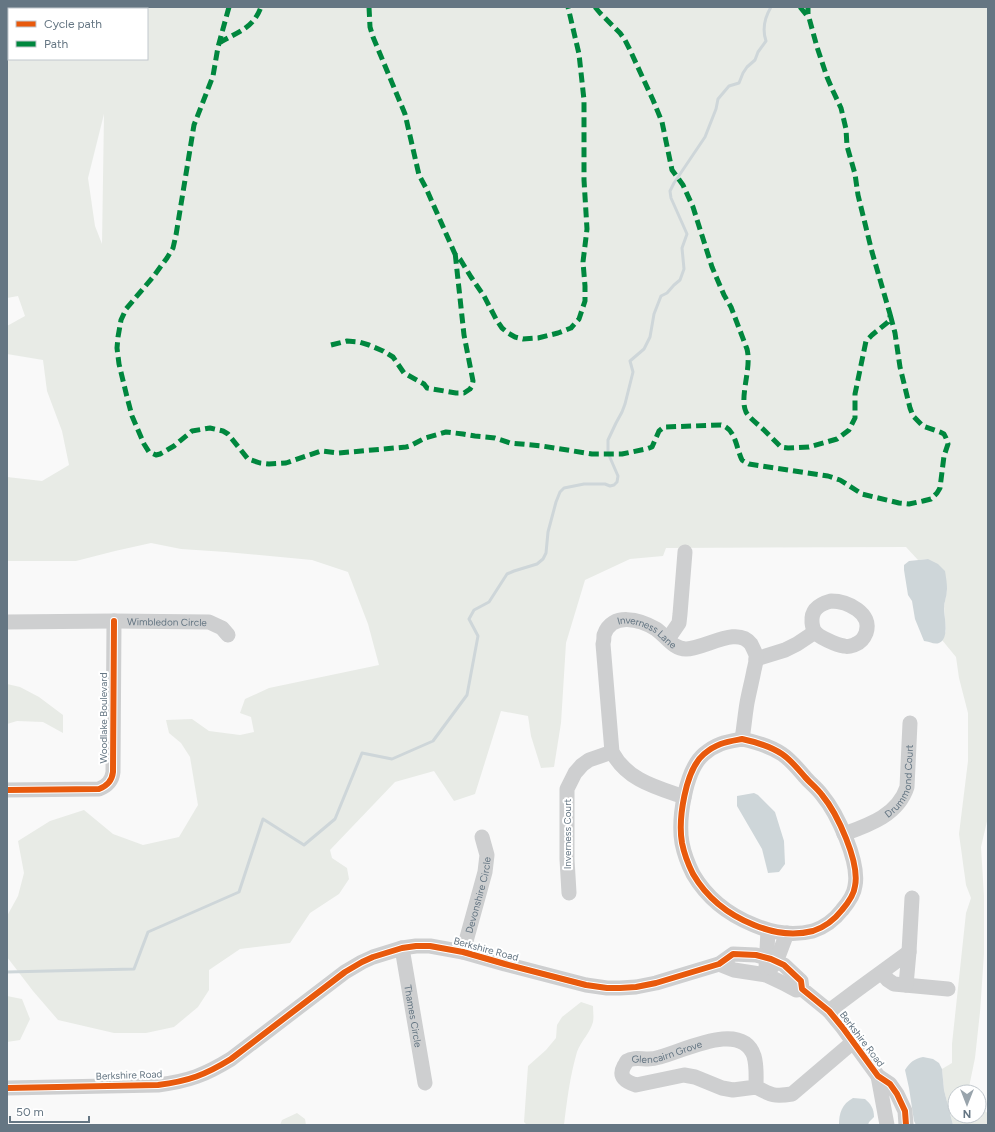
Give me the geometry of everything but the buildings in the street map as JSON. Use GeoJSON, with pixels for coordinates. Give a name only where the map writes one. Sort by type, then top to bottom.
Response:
{"type":"FeatureCollection","features":[{"type":"Feature","properties":{"kind":"street"},"geometry":{"type":"LineString","coordinates":[[668,638],[679,623],[686,552]]}},
{"type":"Feature","properties":{"kind":"street","name":"Inverness Lane"},"geometry":{"type":"LineString","coordinates":[[612,752],[603,644],[604,634],[614,622],[629,619],[649,625],[668,638],[675,646],[679,648],[693,649],[731,637],[744,638],[754,649],[756,659]]}},
{"type":"Feature","properties":{"kind":"street","name":"Woodlake Boulevard"},"geometry":{"type":"LineString","coordinates":[[7,790],[99,789],[106,786],[110,782],[113,772],[114,621]]}},
{"type":"Feature","properties":{"kind":"street","name":"Wimbledon Circle"},"geometry":{"type":"LineString","coordinates":[[7,622],[209,622],[222,628],[228,635]]}},
{"type":"Feature","properties":{"kind":"street"},"geometry":{"type":"LineString","coordinates":[[742,739],[756,659],[785,650],[815,632]]}},
{"type":"Feature","properties":{"kind":"street","name":"Drummond Court"},"geometry":{"type":"LineString","coordinates":[[844,834],[870,825],[880,819],[905,796],[908,787],[910,723]]}},
{"type":"Feature","properties":{"kind":"street"},"geometry":{"type":"LineString","coordinates":[[742,739],[766,746],[781,754],[791,761],[822,795],[832,809],[844,834],[852,856],[856,879],[855,888],[850,901],[838,915],[822,927],[807,932],[787,933],[768,931],[743,920],[726,910],[708,894],[694,875],[689,865],[682,841],[681,828],[684,797],[692,772],[702,755],[723,742],[742,739]]}},
{"type":"Feature","properties":{"kind":"street"},"geometry":{"type":"LineString","coordinates":[[612,752],[617,761],[635,778],[684,797]]}},
{"type":"Feature","properties":{"kind":"street","name":"Inverness Court"},"geometry":{"type":"LineString","coordinates":[[569,893],[567,859],[567,789],[575,773],[588,760],[612,752]]}},
{"type":"Feature","properties":{"kind":"street","name":"Devonshire Circle"},"geometry":{"type":"LineString","coordinates":[[463,952],[485,872],[487,855],[482,837]]}},
{"type":"Feature","properties":{"kind":"street"},"geometry":{"type":"LineString","coordinates":[[906,985],[912,898]]}},
{"type":"Feature","properties":{"kind":"street"},"geometry":{"type":"LineString","coordinates":[[768,931],[771,960]]}},
{"type":"Feature","properties":{"kind":"street"},"geometry":{"type":"LineString","coordinates":[[766,976],[771,960],[787,933]]}},
{"type":"Feature","properties":{"kind":"street","name":"Berkshire Road"},"geometry":{"type":"LineString","coordinates":[[7,1088],[158,1085],[196,1077],[231,1059],[345,972],[373,957],[402,948],[430,946],[463,952],[586,985],[620,988],[636,987],[656,983],[719,964],[733,954],[756,955],[771,960],[784,966],[801,981],[802,989],[829,1012],[854,1042],[878,1076],[890,1084],[905,1110],[906,1125]]}},
{"type":"Feature","properties":{"kind":"street","name":"Thames Circle"},"geometry":{"type":"LineString","coordinates":[[402,948],[425,1083]]}},
{"type":"Feature","properties":{"kind":"street"},"geometry":{"type":"LineString","coordinates":[[829,1012],[909,952]]}},
{"type":"Feature","properties":{"kind":"street","name":"Berkshire Road"},"geometry":{"type":"LineString","coordinates":[[719,964],[734,970],[766,976],[783,982],[796,990],[802,989]]}},
{"type":"Feature","properties":{"kind":"street"},"geometry":{"type":"LineString","coordinates":[[882,973],[894,984],[948,989]]}},
{"type":"Feature","properties":{"kind":"street","name":"Glencairn Grove"},"geometry":{"type":"LineString","coordinates":[[721,1039],[741,1041],[749,1047],[755,1058],[756,1087],[733,1090],[722,1088],[694,1077],[684,1075],[636,1085],[628,1083],[623,1078],[622,1070],[627,1061],[634,1058],[649,1059],[660,1057],[721,1039]]}},
{"type":"Feature","properties":{"kind":"street"},"geometry":{"type":"LineString","coordinates":[[756,1087],[768,1094],[779,1096],[792,1094],[854,1042]]}},
{"type":"Feature","properties":{"kind":"street","name":"Berkshire Road"},"geometry":{"type":"LineString","coordinates":[[878,1076],[887,1125]]}},
{"type":"Feature","properties":{"kind":"shaded area"},"geometry":{"type":"Polygon","coordinates":[[[7,7],[988,7],[988,817],[981,847],[984,896],[984,954],[975,1058],[970,1084],[947,1084],[947,1102],[944,1090],[942,1069],[952,1063],[952,1044],[966,913],[971,898],[966,885],[959,834],[968,761],[968,713],[959,678],[956,657],[942,640],[946,631],[944,607],[947,590],[928,559],[918,560],[906,547],[666,548],[663,556],[630,559],[585,580],[566,643],[561,723],[554,767],[541,768],[531,736],[528,716],[501,711],[475,794],[454,801],[434,771],[395,782],[330,850],[332,858],[347,868],[349,879],[339,894],[310,913],[290,943],[240,949],[209,970],[209,990],[198,1007],[174,1027],[146,1033],[114,1033],[58,1020],[7,957],[7,916],[18,896],[24,873],[18,841],[50,821],[84,810],[113,834],[143,845],[179,837],[198,805],[190,757],[181,743],[169,733],[166,720],[192,719],[209,731],[240,735],[254,732],[251,717],[240,713],[245,699],[269,688],[379,665],[368,624],[348,572],[312,560],[181,549],[151,543],[76,561],[7,561],[7,477],[42,481],[69,465],[62,431],[47,391],[43,360],[7,354],[7,326],[25,316],[18,296],[7,298],[7,7]],[[104,114],[88,178],[95,226],[102,244],[104,114]]]}},
{"type":"Feature","properties":{"kind":"shaded area"},"geometry":{"type":"Polygon","coordinates":[[[928,559],[938,564],[945,571],[947,582],[947,592],[944,603],[945,632],[944,637],[939,643],[924,641],[915,619],[912,601],[908,595],[904,570],[904,565],[909,561],[928,559]]]}},
{"type":"Feature","properties":{"kind":"shaded area"},"geometry":{"type":"Polygon","coordinates":[[[7,684],[20,687],[39,697],[63,715],[63,733],[43,722],[17,721],[7,724],[7,684]]]}},
{"type":"Feature","properties":{"kind":"shaded area"},"geometry":{"type":"Polygon","coordinates":[[[754,793],[758,795],[775,812],[784,841],[785,864],[779,872],[768,873],[762,849],[737,806],[737,796],[754,793]]]}},
{"type":"Feature","properties":{"kind":"shaded area"},"geometry":{"type":"Polygon","coordinates":[[[7,996],[22,999],[30,1019],[20,1040],[7,1042],[7,996]]]}},
{"type":"Feature","properties":{"kind":"shaded area"},"geometry":{"type":"Polygon","coordinates":[[[581,1002],[593,1006],[593,1020],[590,1030],[577,1052],[564,1125],[527,1125],[524,1122],[528,1066],[546,1050],[556,1038],[557,1025],[562,1017],[581,1002]]]}},
{"type":"Feature","properties":{"kind":"shaded area"},"geometry":{"type":"Polygon","coordinates":[[[923,1057],[933,1059],[939,1063],[942,1069],[944,1090],[947,1102],[947,1124],[953,1125],[916,1125],[905,1070],[912,1061],[923,1057]]]}},
{"type":"Feature","properties":{"kind":"shaded area"},"geometry":{"type":"Polygon","coordinates":[[[853,1098],[865,1099],[872,1107],[874,1117],[868,1125],[839,1125],[842,1109],[849,1100],[853,1098]]]}},
{"type":"Feature","properties":{"kind":"shaded area"},"geometry":{"type":"Polygon","coordinates":[[[297,1113],[305,1119],[306,1125],[280,1125],[282,1120],[297,1113]]]}},
{"type":"Feature","properties":{"kind":"shaded area"},"geometry":{"type":"Polygon","coordinates":[[[987,1113],[988,1114],[988,1125],[953,1125],[987,1124],[987,1113]]]}},
{"type":"Feature","properties":{"kind":"waterway"},"geometry":{"type":"LineString","coordinates":[[7,972],[134,969],[148,932],[239,892],[263,819],[304,845],[335,819],[362,753],[392,759],[433,741],[467,695],[478,636],[469,619],[474,610],[489,602],[507,574],[537,564],[543,559],[546,553],[548,532],[556,502],[560,492],[564,488],[584,484],[605,484],[610,486],[617,482],[618,476],[608,453],[608,440],[625,404],[633,372],[630,361],[644,349],[650,337],[654,314],[661,296],[667,293],[680,280],[684,269],[682,248],[687,234],[671,198],[670,191],[705,137],[716,109],[718,99],[729,86],[739,83],[743,73],[755,60],[758,52],[766,41],[764,32],[765,23],[771,7]]}},
{"type":"Feature","properties":{"kind":"marked path"},"geometry":{"type":"LineString","coordinates":[[229,7],[218,47],[213,76],[194,125],[173,248],[153,277],[126,309],[121,320],[117,348],[119,364],[132,416],[149,452],[156,455],[160,454],[174,446],[192,431],[210,428],[223,431],[228,434],[248,459],[269,464],[286,463],[321,451],[339,453],[406,447],[425,438],[446,432],[495,438],[510,443],[542,446],[592,454],[622,454],[652,447],[659,431],[664,427],[721,425],[730,430],[742,460],[749,464],[828,476],[840,480],[862,494],[909,504],[931,499],[937,493],[940,488],[944,456],[948,444],[944,434],[923,426],[913,416],[900,367],[895,333],[890,314]]}},
{"type":"Feature","properties":{"kind":"marked path"},"geometry":{"type":"LineString","coordinates":[[219,43],[238,33],[249,25],[254,20],[261,7]]}},
{"type":"Feature","properties":{"kind":"marked path"},"geometry":{"type":"LineString","coordinates":[[369,7],[370,27],[405,114],[419,175],[455,254],[460,259],[484,296],[502,328],[515,337],[523,339],[538,338],[571,328],[579,319],[585,301],[583,262],[587,229],[584,180],[584,100],[579,54],[568,7]]}},
{"type":"Feature","properties":{"kind":"marked path"},"geometry":{"type":"LineString","coordinates":[[595,7],[625,40],[653,100],[662,122],[672,170],[683,185],[693,207],[712,267],[731,307],[747,349],[748,365],[744,398],[746,412],[781,447],[788,448],[809,447],[837,439],[849,430],[855,418],[855,394],[866,341],[888,322],[890,318],[858,195],[855,174],[847,146],[846,129],[841,108],[827,77],[817,47],[808,14],[808,7]]}},
{"type":"Feature","properties":{"kind":"marked path"},"geometry":{"type":"LineString","coordinates":[[800,7],[809,18]]}},
{"type":"Feature","properties":{"kind":"marked path"},"geometry":{"type":"LineString","coordinates":[[331,345],[347,341],[359,342],[383,351],[393,357],[404,373],[424,384],[427,388],[456,393],[464,393],[470,389],[473,381],[464,335],[455,252]]}},
{"type":"Feature","properties":{"kind":"cycle path"},"geometry":{"type":"LineString","coordinates":[[7,790],[99,789],[107,785],[110,781],[113,772],[114,621]]}},
{"type":"Feature","properties":{"kind":"cycle path"},"geometry":{"type":"LineString","coordinates":[[742,739],[773,749],[782,754],[791,762],[818,790],[828,803],[840,825],[851,851],[856,876],[853,893],[836,917],[826,925],[813,931],[806,933],[776,932],[761,928],[745,921],[727,911],[705,891],[693,874],[688,862],[682,843],[681,822],[684,796],[692,771],[697,761],[713,747],[742,739]]}},
{"type":"Feature","properties":{"kind":"cycle path"},"geometry":{"type":"LineString","coordinates":[[7,1088],[158,1085],[179,1082],[196,1076],[231,1059],[345,972],[373,957],[402,948],[430,946],[463,952],[586,985],[607,988],[636,987],[656,983],[719,964],[733,954],[756,955],[771,959],[784,965],[801,981],[802,989],[829,1011],[878,1076],[890,1084],[897,1094],[905,1111],[906,1125]]}}]}
